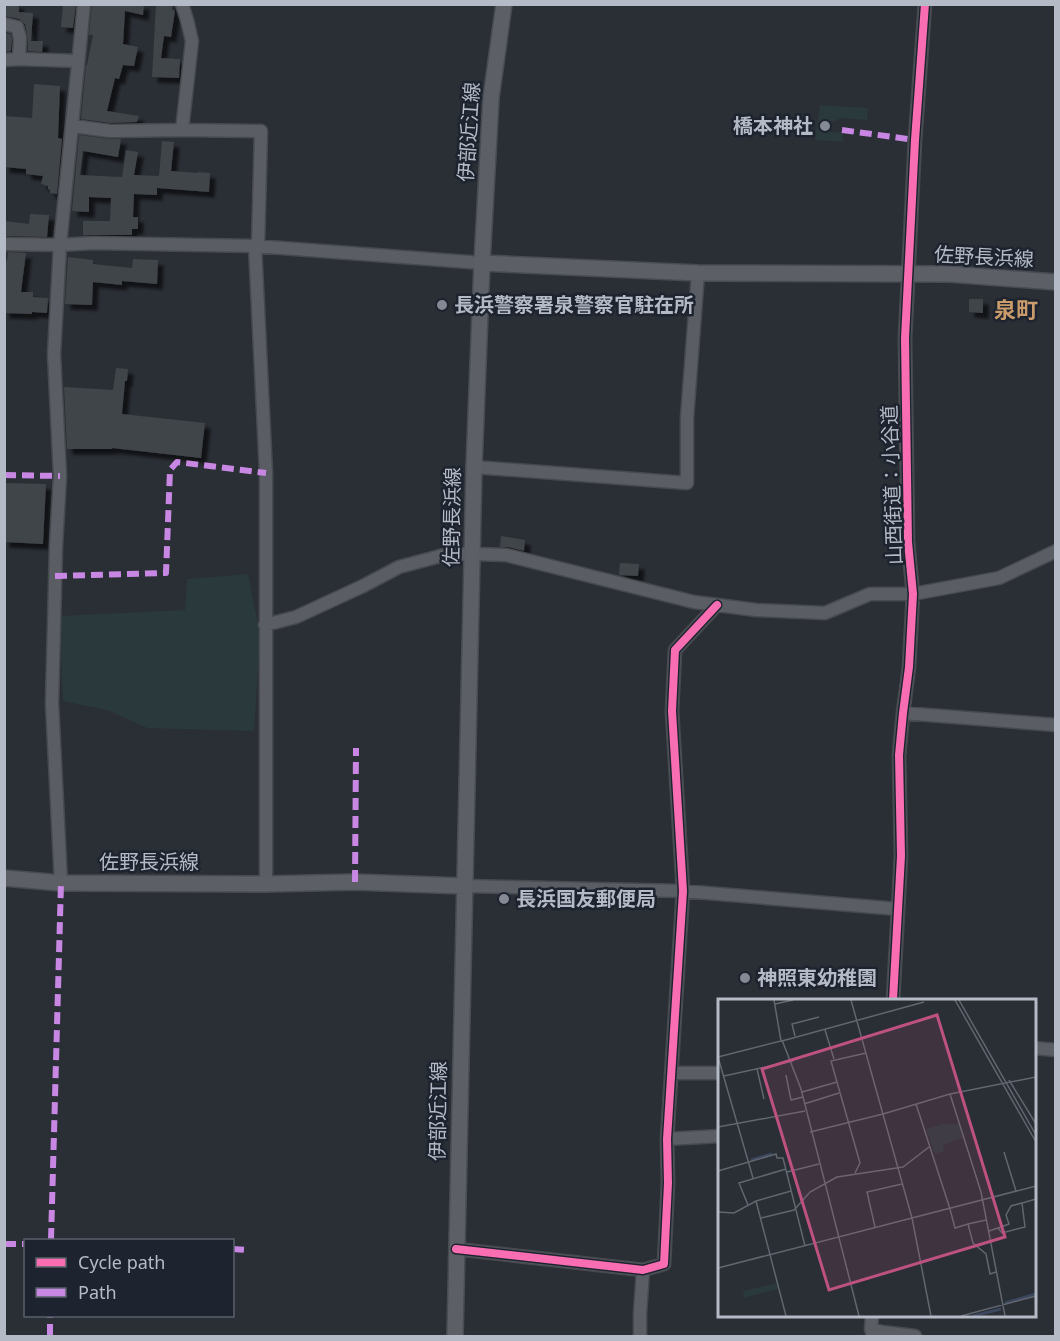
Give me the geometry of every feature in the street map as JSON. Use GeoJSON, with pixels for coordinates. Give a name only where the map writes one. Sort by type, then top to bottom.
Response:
{"type":"FeatureCollection","features":[{"type":"Feature","properties":{"kind":"main road","name":"伊部近江線"},"geometry":{"type":"LineString","coordinates":[[482,263],[491,98],[504,4]]}},
{"type":"Feature","properties":{"kind":"main road","name":"佐野長浜線"},"geometry":{"type":"LineString","coordinates":[[4,878],[61,883],[355,882],[464,886],[474,467],[482,263],[698,273],[949,274],[1056,282]]}},
{"type":"Feature","properties":{"kind":"main road","name":"伊部近江線"},"geometry":{"type":"LineString","coordinates":[[455,1336],[464,886]]}},
{"type":"Feature","properties":{"kind":"street"},"geometry":{"type":"LineString","coordinates":[[61,883],[52,703],[60,476],[54,354],[60,245],[84,4]]}},
{"type":"Feature","properties":{"kind":"street"},"geometry":{"type":"LineString","coordinates":[[182,4],[192,41],[182,130]]}},
{"type":"Feature","properties":{"kind":"street","name":"山西街道：小谷道"},"geometry":{"type":"LineString","coordinates":[[893,999],[901,856],[900,755],[909,667],[913,594],[908,542],[905,338],[907,275],[925,4]]}},
{"type":"Feature","properties":{"kind":"street"},"geometry":{"type":"LineString","coordinates":[[4,24],[17,27],[20,38],[19,59]]}},
{"type":"Feature","properties":{"kind":"street"},"geometry":{"type":"LineString","coordinates":[[4,60],[78,61]]}},
{"type":"Feature","properties":{"kind":"street"},"geometry":{"type":"LineString","coordinates":[[73,126],[110,131],[261,131],[256,246],[266,473],[266,884]]}},
{"type":"Feature","properties":{"kind":"street"},"geometry":{"type":"LineString","coordinates":[[4,244],[256,246],[482,263]]}},
{"type":"Feature","properties":{"kind":"street"},"geometry":{"type":"LineString","coordinates":[[474,467],[687,483],[687,418],[698,273]]}},
{"type":"Feature","properties":{"kind":"street"},"geometry":{"type":"LineString","coordinates":[[265,625],[296,617],[399,567],[444,555],[507,555],[694,602],[756,610],[825,613],[870,594],[913,594],[999,578],[1056,551]]}},
{"type":"Feature","properties":{"kind":"street"},"geometry":{"type":"LineString","coordinates":[[456,1249],[643,1270],[664,1264],[668,1183],[667,1139],[682,891],[672,711],[675,650],[717,605]]}},
{"type":"Feature","properties":{"kind":"street"},"geometry":{"type":"LineString","coordinates":[[903,713],[1056,725]]}},
{"type":"Feature","properties":{"kind":"street"},"geometry":{"type":"LineString","coordinates":[[464,886],[682,891],[898,909]]}},
{"type":"Feature","properties":{"kind":"street"},"geometry":{"type":"LineString","coordinates":[[1036,1048],[1056,1050]]}},
{"type":"Feature","properties":{"kind":"street"},"geometry":{"type":"LineString","coordinates":[[671,1073],[718,1072]]}},
{"type":"Feature","properties":{"kind":"street"},"geometry":{"type":"LineString","coordinates":[[667,1139],[718,1136]]}},
{"type":"Feature","properties":{"kind":"street"},"geometry":{"type":"LineString","coordinates":[[640,1336],[643,1270]]}},
{"type":"Feature","properties":{"kind":"street"},"geometry":{"type":"LineString","coordinates":[[872,1317],[872,1333],[915,1336]]}},
{"type":"Feature","properties":{"kind":"shaded area"},"geometry":{"type":"Polygon","coordinates":[[[820,105],[868,108],[867,120],[841,118],[835,121],[822,121],[821,131],[843,133],[843,142],[815,140],[820,105]]]}},
{"type":"Feature","properties":{"kind":"shaded area"},"geometry":{"type":"Polygon","coordinates":[[[248,574],[260,635],[254,731],[147,728],[107,710],[63,701],[60,616],[185,610],[187,579],[248,574]]]}},
{"type":"Feature","properties":{"kind":"building"},"geometry":{"type":"Polygon","coordinates":[[[4,4],[19,4],[19,12],[33,13],[31,41],[43,41],[42,52],[28,51],[25,24],[19,19],[4,16],[4,4]]]}},
{"type":"Feature","properties":{"kind":"building"},"geometry":{"type":"Polygon","coordinates":[[[63,4],[76,4],[73,28],[61,27],[63,4]]]}},
{"type":"Feature","properties":{"kind":"building"},"geometry":{"type":"Polygon","coordinates":[[[92,4],[144,4],[143,15],[125,11],[123,44],[138,47],[134,66],[123,65],[119,79],[115,78],[107,111],[139,116],[137,122],[111,123],[81,119],[86,65],[93,35],[89,35],[92,4]]]}},
{"type":"Feature","properties":{"kind":"building"},"geometry":{"type":"Polygon","coordinates":[[[156,4],[173,4],[172,9],[175,11],[171,37],[164,36],[161,58],[180,59],[179,78],[152,77],[156,4]]]}},
{"type":"Feature","properties":{"kind":"building"},"geometry":{"type":"Polygon","coordinates":[[[4,33],[10,34],[12,39],[11,51],[4,52],[4,33]]]}},
{"type":"Feature","properties":{"kind":"building"},"geometry":{"type":"Polygon","coordinates":[[[34,84],[60,86],[58,138],[62,139],[57,194],[50,193],[48,186],[41,184],[43,176],[26,174],[26,169],[4,167],[4,116],[32,118],[34,84]]]}},
{"type":"Feature","properties":{"kind":"building"},"geometry":{"type":"Polygon","coordinates":[[[79,135],[121,139],[118,157],[83,151],[80,175],[122,177],[126,150],[138,152],[134,175],[159,176],[162,141],[174,142],[171,171],[210,173],[209,192],[157,188],[157,195],[134,194],[133,217],[138,217],[138,229],[132,229],[132,235],[83,235],[83,221],[110,221],[111,198],[89,197],[89,212],[72,211],[79,135]]]}},
{"type":"Feature","properties":{"kind":"building"},"geometry":{"type":"Polygon","coordinates":[[[30,214],[49,215],[47,237],[4,236],[4,221],[29,224],[30,214]]]}},
{"type":"Feature","properties":{"kind":"building"},"geometry":{"type":"Polygon","coordinates":[[[8,252],[26,253],[21,292],[33,292],[33,297],[48,298],[47,313],[4,313],[4,261],[7,261],[8,252]]]}},
{"type":"Feature","properties":{"kind":"building"},"geometry":{"type":"Polygon","coordinates":[[[68,257],[93,260],[93,264],[132,268],[133,259],[158,260],[157,284],[122,281],[122,285],[93,282],[92,305],[65,304],[68,257]]]}},
{"type":"Feature","properties":{"kind":"building"},"geometry":{"type":"Polygon","coordinates":[[[969,299],[983,299],[983,313],[969,312],[969,299]]]}},
{"type":"Feature","properties":{"kind":"building"},"geometry":{"type":"Polygon","coordinates":[[[116,368],[128,369],[122,414],[205,423],[201,458],[112,448],[67,449],[64,387],[113,390],[116,368]]]}},
{"type":"Feature","properties":{"kind":"building"},"geometry":{"type":"Polygon","coordinates":[[[4,483],[46,484],[43,544],[4,542],[4,483]]]}},
{"type":"Feature","properties":{"kind":"building"},"geometry":{"type":"Polygon","coordinates":[[[501,536],[525,540],[524,551],[500,547],[501,536]]]}},
{"type":"Feature","properties":{"kind":"building"},"geometry":{"type":"Polygon","coordinates":[[[620,563],[639,564],[638,576],[619,575],[620,563]]]}},
{"type":"Feature","properties":{"kind":"marked path"},"geometry":{"type":"LineString","coordinates":[[842,130],[915,140]]}},
{"type":"Feature","properties":{"kind":"marked path"},"geometry":{"type":"LineString","coordinates":[[55,576],[166,573],[170,470],[177,462],[266,473]]}},
{"type":"Feature","properties":{"kind":"marked path"},"geometry":{"type":"LineString","coordinates":[[4,475],[60,476]]}},
{"type":"Feature","properties":{"kind":"marked path"},"geometry":{"type":"LineString","coordinates":[[355,882],[356,748]]}},
{"type":"Feature","properties":{"kind":"marked path"},"geometry":{"type":"LineString","coordinates":[[51,1239],[61,883]]}},
{"type":"Feature","properties":{"kind":"marked path"},"geometry":{"type":"LineString","coordinates":[[4,1244],[24,1244]]}},
{"type":"Feature","properties":{"kind":"marked path"},"geometry":{"type":"LineString","coordinates":[[234,1249],[246,1250]]}},
{"type":"Feature","properties":{"kind":"marked path"},"geometry":{"type":"LineString","coordinates":[[50,1317],[50,1336]]}},
{"type":"Feature","properties":{"kind":"cycle path"},"geometry":{"type":"LineString","coordinates":[[893,999],[901,856],[899,755],[909,667],[913,594],[908,542],[905,338],[915,140],[925,4]]}},
{"type":"Feature","properties":{"kind":"cycle path"},"geometry":{"type":"LineString","coordinates":[[456,1249],[643,1270],[664,1264],[668,1183],[667,1139],[683,891],[672,711],[675,650],[717,605]]}},
{"type":"Feature","properties":{"kind":"place","name":"橋本神社"},"geometry":{"type":"Point","coordinates":[825,126]}},
{"type":"Feature","properties":{"kind":"place","name":"長浜警察署泉警察官駐在所"},"geometry":{"type":"Point","coordinates":[442,305]}},
{"type":"Feature","properties":{"kind":"place","name":"長浜国友郵便局"},"geometry":{"type":"Point","coordinates":[504,899]}},
{"type":"Feature","properties":{"kind":"place","name":"神照東幼稚園"},"geometry":{"type":"Point","coordinates":[745,978]}},
{"type":"Feature","properties":{"kind":"district","name":"泉町"},"geometry":{"type":"Point","coordinates":[1016,310]}}]}
